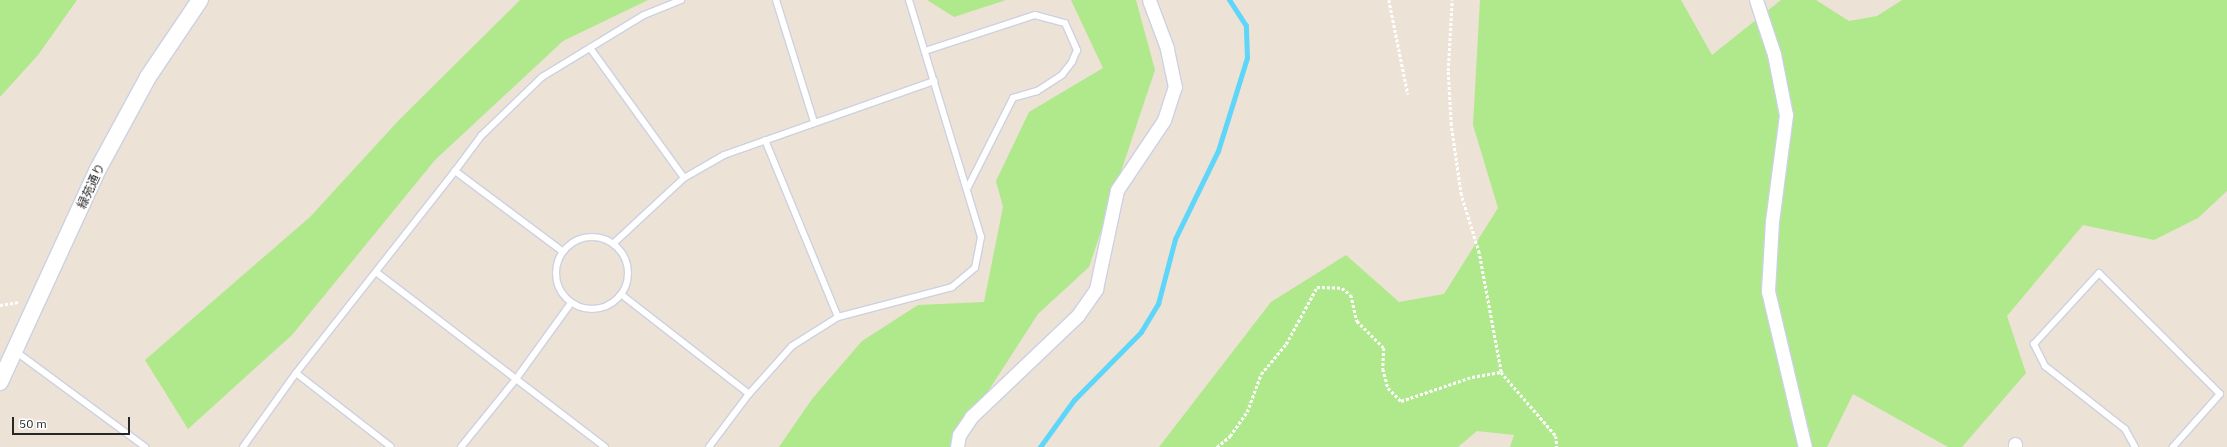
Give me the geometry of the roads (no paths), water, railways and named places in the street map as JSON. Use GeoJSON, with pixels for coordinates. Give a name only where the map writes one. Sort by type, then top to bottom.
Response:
{"type":"FeatureCollection","features":[{"type":"Feature","properties":{"kind":"street","name":"緑苑通り"},"geometry":{"type":"LineString","coordinates":[[0,382],[97,171],[148,77],[200,0]]}},
{"type":"Feature","properties":{"kind":"street"},"geometry":{"type":"LineString","coordinates":[[957,447],[959,435],[971,417],[1078,315],[1096,289],[1117,190],[1164,120],[1175,87],[1167,48],[1149,0]]}},
{"type":"Feature","properties":{"kind":"street"},"geometry":{"type":"LineString","coordinates":[[1756,0],[1774,54],[1786,115],[1772,221],[1768,291],[1805,447]]}},
{"type":"Feature","properties":{"kind":"lane"},"geometry":{"type":"LineString","coordinates":[[243,447],[296,373],[455,171],[480,136],[542,77],[644,15],[681,0]]}},
{"type":"Feature","properties":{"kind":"lane"},"geometry":{"type":"LineString","coordinates":[[776,0],[814,122]]}},
{"type":"Feature","properties":{"kind":"lane"},"geometry":{"type":"LineString","coordinates":[[709,447],[749,394],[792,346],[838,317],[952,287],[975,268],[981,237],[909,0]]}},
{"type":"Feature","properties":{"kind":"lane"},"geometry":{"type":"LineString","coordinates":[[925,51],[1035,15],[1065,23],[1077,50],[1072,62],[1062,74],[1037,91],[1013,98],[967,189]]}},
{"type":"Feature","properties":{"kind":"lane"},"geometry":{"type":"LineString","coordinates":[[590,48],[684,178]]}},
{"type":"Feature","properties":{"kind":"lane"},"geometry":{"type":"LineString","coordinates":[[614,243],[684,178],[724,154],[934,81]]}},
{"type":"Feature","properties":{"kind":"lane"},"geometry":{"type":"LineString","coordinates":[[765,140],[838,317]]}},
{"type":"Feature","properties":{"kind":"lane"},"geometry":{"type":"LineString","coordinates":[[455,171],[562,251]]}},
{"type":"Feature","properties":{"kind":"lane"},"geometry":{"type":"LineString","coordinates":[[586,237],[601,237],[614,243],[624,254],[629,267],[628,282],[622,295],[612,304],[598,309],[584,309],[571,303],[561,292],[556,279],[556,264],[562,251],[573,242],[586,237]]}},
{"type":"Feature","properties":{"kind":"lane"},"geometry":{"type":"LineString","coordinates":[[376,272],[606,447]]}},
{"type":"Feature","properties":{"kind":"lane"},"geometry":{"type":"LineString","coordinates":[[2135,447],[2124,429],[2046,366],[2034,344],[2099,273],[2220,394],[2173,447]]}},
{"type":"Feature","properties":{"kind":"lane"},"geometry":{"type":"LineString","coordinates":[[622,295],[749,394]]}},
{"type":"Feature","properties":{"kind":"lane"},"geometry":{"type":"LineString","coordinates":[[461,447],[516,379],[571,303]]}},
{"type":"Feature","properties":{"kind":"lane"},"geometry":{"type":"LineString","coordinates":[[15,351],[145,447]]}},
{"type":"Feature","properties":{"kind":"lane"},"geometry":{"type":"LineString","coordinates":[[296,373],[391,447]]}},
{"type":"Feature","properties":{"kind":"waterway"},"geometry":{"type":"LineString","coordinates":[[1040,447],[1074,400],[1141,332],[1158,304],[1175,239],[1218,151],[1247,58],[1246,26],[1229,0]]}}]}
